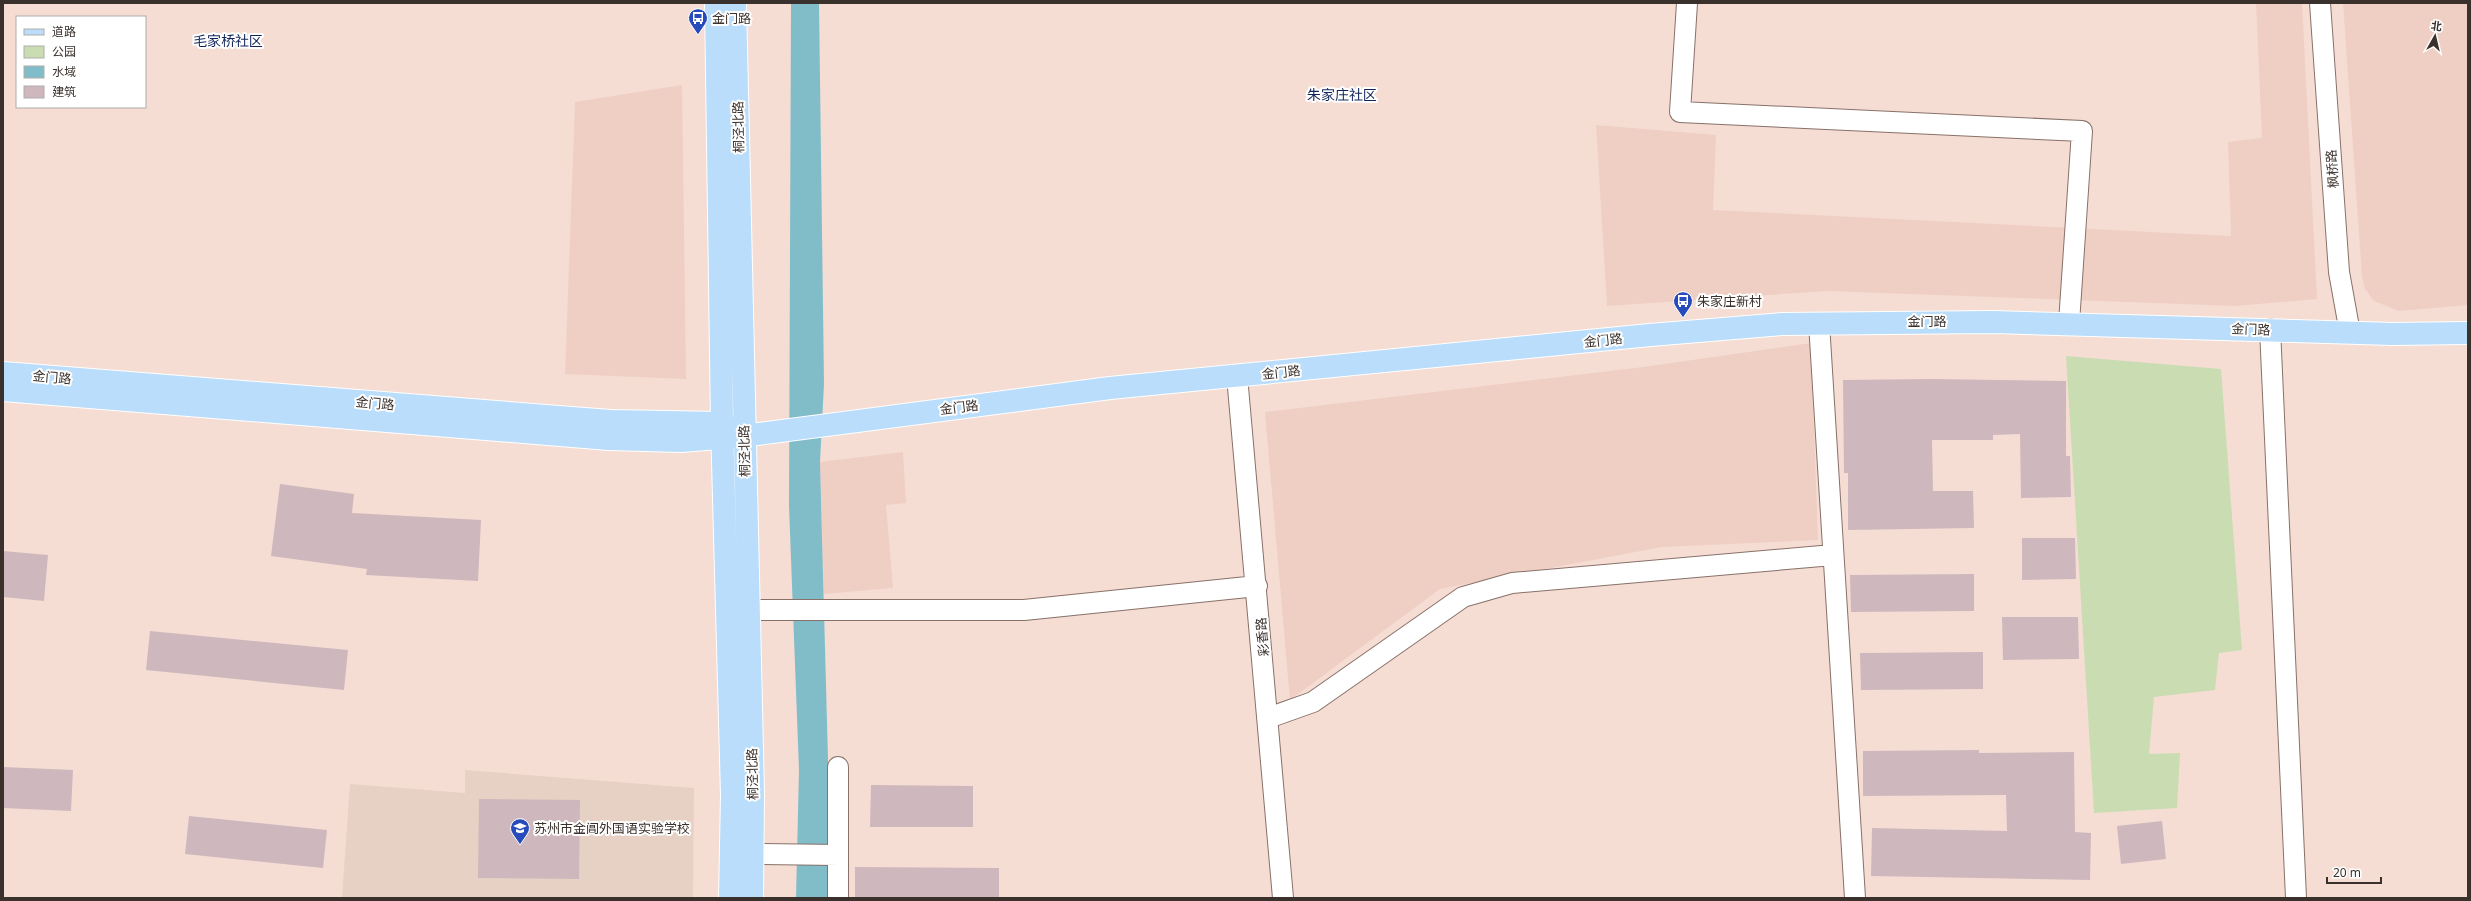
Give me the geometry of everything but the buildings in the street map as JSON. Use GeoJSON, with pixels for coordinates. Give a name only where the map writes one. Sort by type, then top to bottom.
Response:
{"type":"FeatureCollection","features":[{"type":"Feature","properties":{"kind":"main road","name":"桐泾北路"},"geometry":{"type":"LineString","coordinates":[[716,3],[729,432],[732,762],[730,898]]}},
{"type":"Feature","properties":{"kind":"main road","name":"桐泾北路"},"geometry":{"type":"LineString","coordinates":[[735,3],[729,432],[748,610],[753,854],[752,898]]}},
{"type":"Feature","properties":{"kind":"main road","name":"金门路"},"geometry":{"type":"LineString","coordinates":[[3,373],[729,432],[773,431],[1103,389],[1657,334],[1819,323],[2069,323],[2350,333],[2468,333]]}},
{"type":"Feature","properties":{"kind":"main road","name":"金门路"},"geometry":{"type":"LineString","coordinates":[[3,390],[609,439],[682,441],[729,432]]}},
{"type":"Feature","properties":{"kind":"street"},"geometry":{"type":"LineString","coordinates":[[1687,3],[1680,112],[2082,131],[2069,323]]}},
{"type":"Feature","properties":{"kind":"street","name":"枫桥路"},"geometry":{"type":"LineString","coordinates":[[2320,3],[2340,272],[2350,333]]}},
{"type":"Feature","properties":{"kind":"street"},"geometry":{"type":"LineString","coordinates":[[1819,323],[1855,898]]}},
{"type":"Feature","properties":{"kind":"street"},"geometry":{"type":"LineString","coordinates":[[2270,329],[2296,898]]}},
{"type":"Feature","properties":{"kind":"street","name":"彩香路"},"geometry":{"type":"LineString","coordinates":[[1237,376],[1257,586],[1283,898]]}},
{"type":"Feature","properties":{"kind":"street"},"geometry":{"type":"LineString","coordinates":[[1268,718],[1313,702],[1462,597],[1512,583],[1834,555]]}},
{"type":"Feature","properties":{"kind":"street"},"geometry":{"type":"LineString","coordinates":[[748,610],[1024,610],[1257,586]]}},
{"type":"Feature","properties":{"kind":"street"},"geometry":{"type":"LineString","coordinates":[[838,767],[834,856],[838,898]]}},
{"type":"Feature","properties":{"kind":"street"},"geometry":{"type":"LineString","coordinates":[[753,854],[834,856]]}},
{"type":"Feature","properties":{"kind":"shaded area"},"geometry":{"type":"Polygon","coordinates":[[[2256,3],[2302,3],[2317,299],[2235,306],[1827,291],[1607,306],[1596,125],[1716,135],[1713,210],[2231,236],[2228,142],[2262,138],[2256,3]]]}},
{"type":"Feature","properties":{"kind":"shaded area"},"geometry":{"type":"Polygon","coordinates":[[[2343,3],[2468,3],[2468,305],[2399,311],[2374,301],[2365,289],[2362,277],[2343,3]]]}},
{"type":"Feature","properties":{"kind":"shaded area"},"geometry":{"type":"Polygon","coordinates":[[[682,85],[686,379],[565,374],[575,102],[682,85]]]}},
{"type":"Feature","properties":{"kind":"shaded area"},"geometry":{"type":"Polygon","coordinates":[[[1811,343],[1818,540],[1662,547],[1440,589],[1290,700],[1265,412],[1643,367],[1811,343]]]}},
{"type":"Feature","properties":{"kind":"shaded area"},"geometry":{"type":"Polygon","coordinates":[[[903,452],[906,503],[886,505],[893,588],[824,594],[820,462],[903,452]]]}},
{"type":"Feature","properties":{"kind":"shaded area","name":"苏州市金阊外国语实验学校"},"geometry":{"type":"Polygon","coordinates":[[[465,770],[694,788],[693,898],[342,898],[350,784],[465,793],[465,770]]]}},
{"type":"Feature","properties":{"kind":"green space"},"geometry":{"type":"Polygon","coordinates":[[[2066,356],[2221,369],[2242,650],[2219,653],[2215,690],[2154,697],[2149,754],[2180,753],[2177,808],[2094,813],[2066,356]]]}},
{"type":"Feature","properties":{"kind":"water"},"geometry":{"type":"Polygon","coordinates":[[[791,3],[819,3],[824,384],[820,462],[828,760],[827,898],[796,898],[799,770],[789,506],[791,3]]]}},
{"type":"Feature","properties":{"kind":"place","name":"金门路"},"geometry":{"type":"Point","coordinates":[698,35]}},
{"type":"Feature","properties":{"kind":"place","name":"朱家庄新村"},"geometry":{"type":"Point","coordinates":[1683,318]}},
{"type":"Feature","properties":{"kind":"place","name":"苏州市金阊外国语实验学校"},"geometry":{"type":"Point","coordinates":[520,845]}},
{"type":"Feature","properties":{"kind":"district","name":"毛家桥社区"},"geometry":{"type":"Point","coordinates":[228,40]}},
{"type":"Feature","properties":{"kind":"district","name":"朱家庄社区"},"geometry":{"type":"Point","coordinates":[1342,94]}}]}
